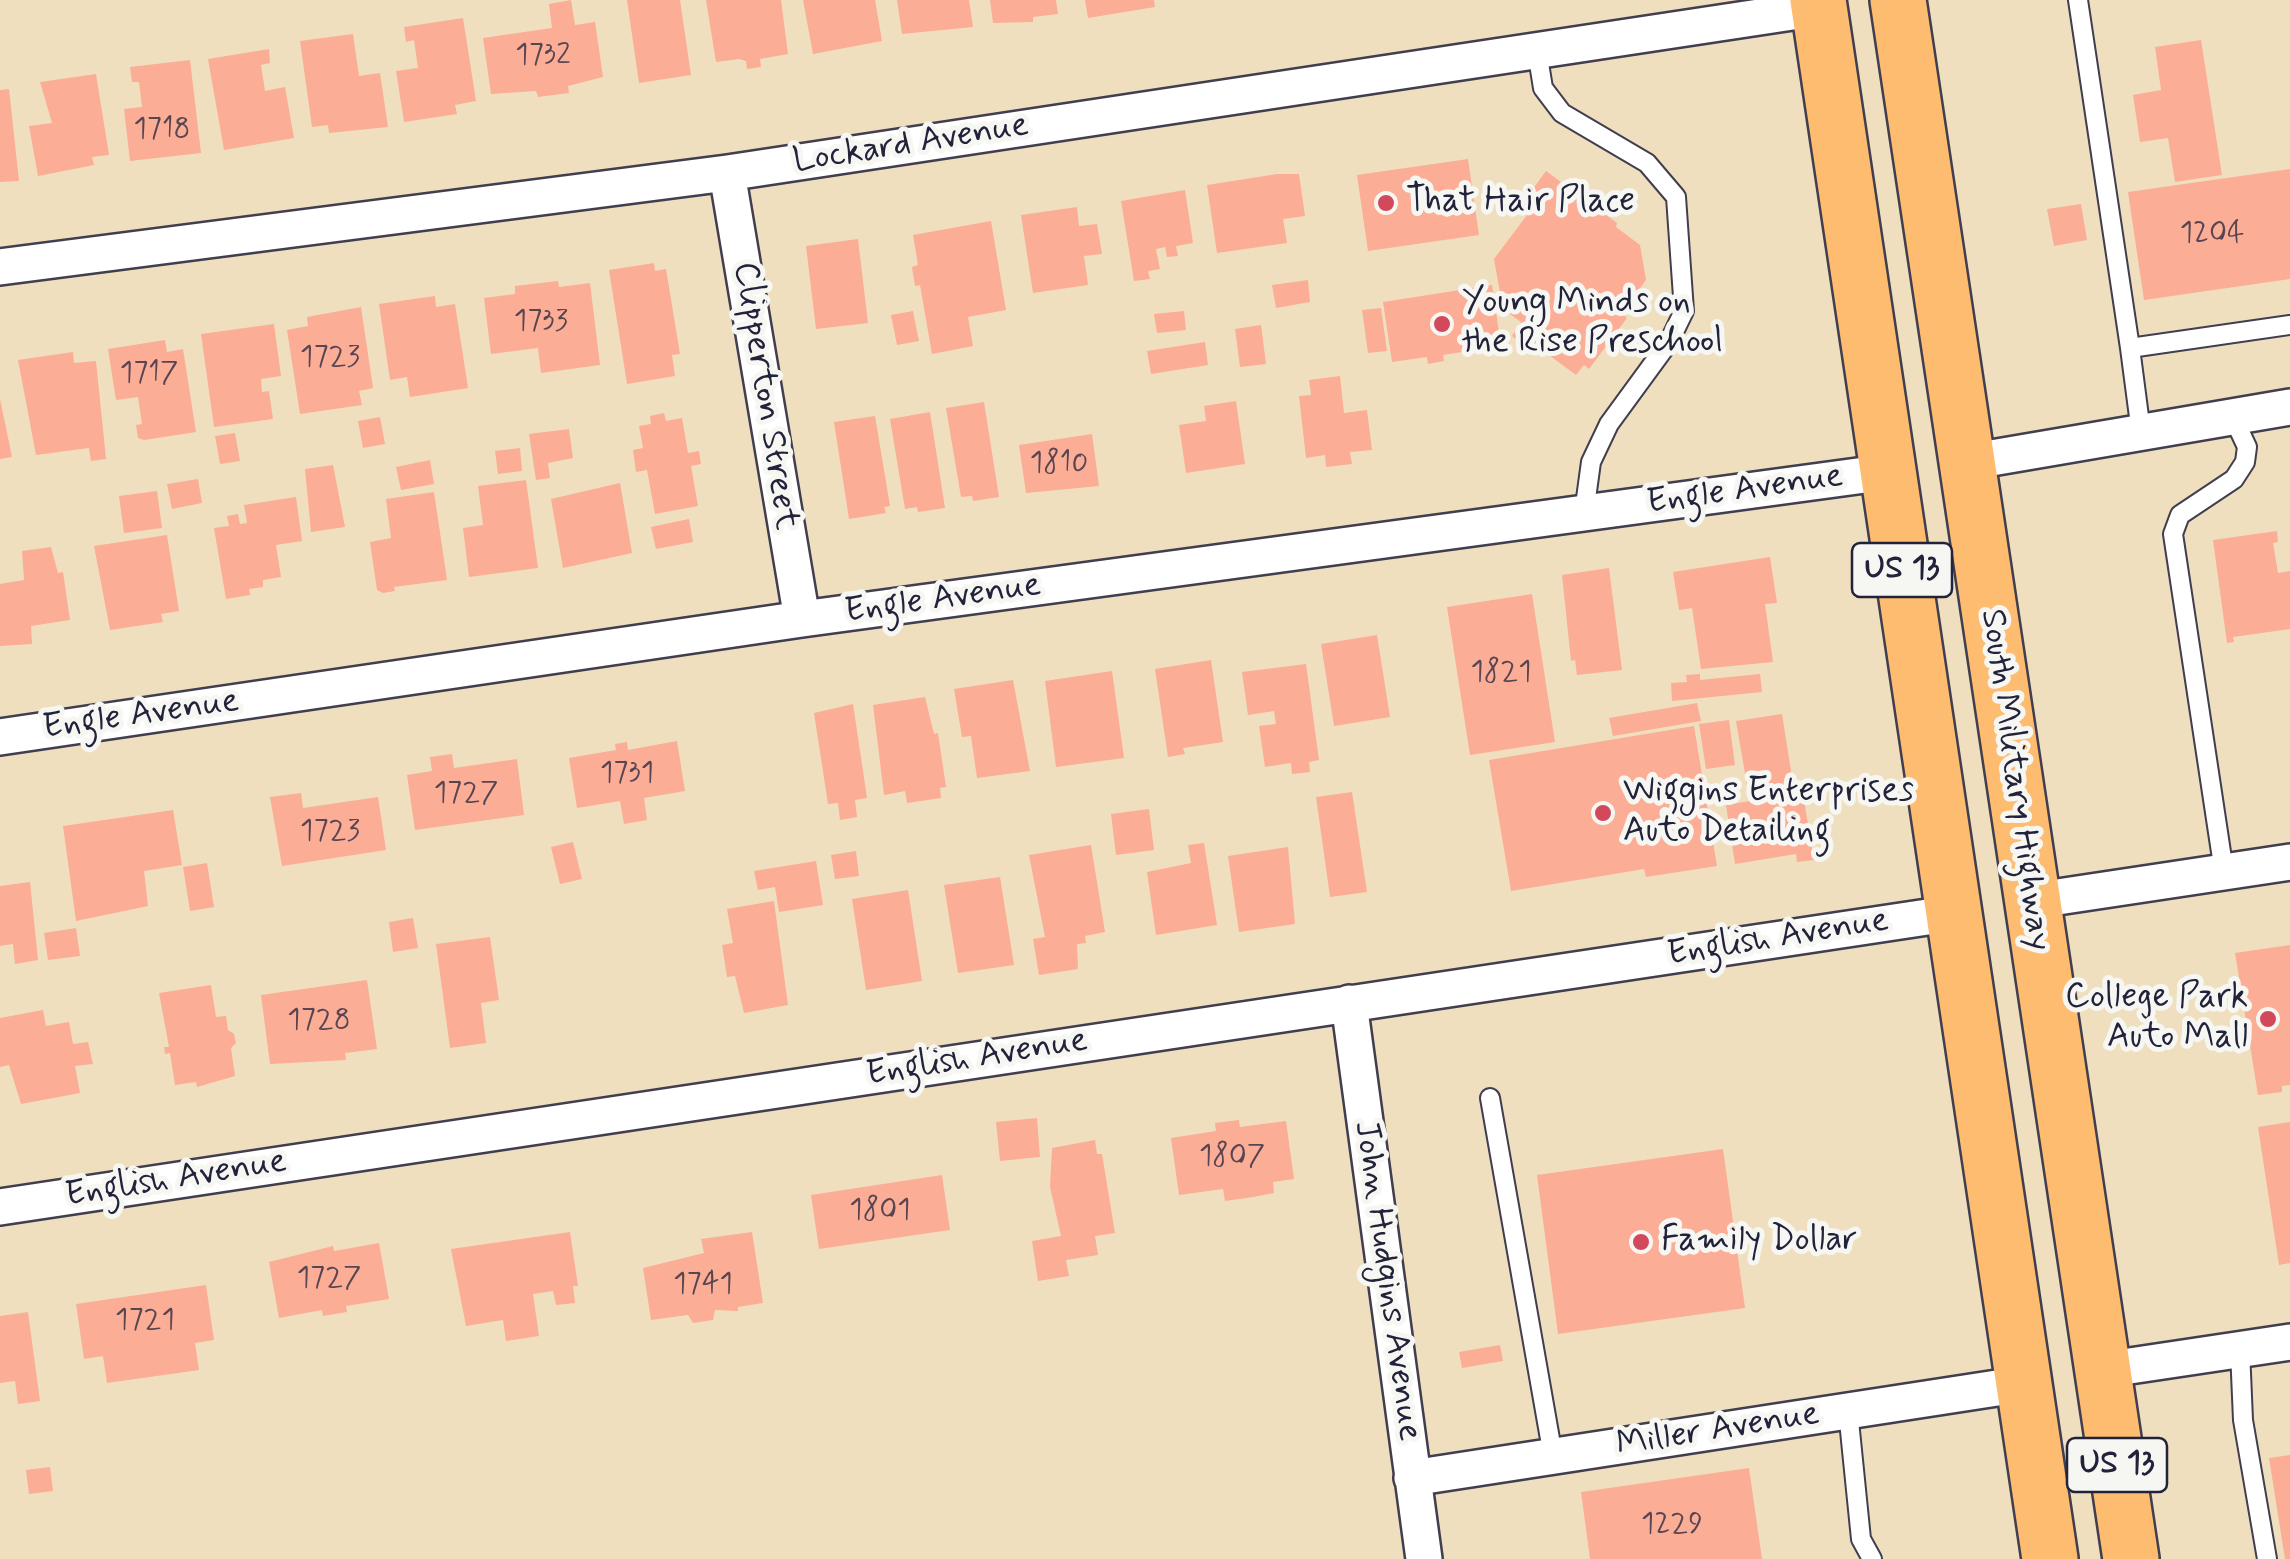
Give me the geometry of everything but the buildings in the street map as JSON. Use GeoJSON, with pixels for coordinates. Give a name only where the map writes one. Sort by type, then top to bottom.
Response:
{"type":"FeatureCollection","features":[{"type":"Feature","properties":{"kind":"main road","name":"South Military Highway"},"geometry":{"type":"LineString","coordinates":[[1898,0],[2131,1559]]}},
{"type":"Feature","properties":{"kind":"main road","name":"US 13"},"geometry":{"type":"LineString","coordinates":[[1818,4],[2050,1559]]}},
{"type":"Feature","properties":{"kind":"street","name":"Lockard Avenue"},"geometry":{"type":"LineString","coordinates":[[0,267],[727,173],[1537,51],[1818,4]]}},
{"type":"Feature","properties":{"kind":"street","name":"Clipperton Street"},"geometry":{"type":"LineString","coordinates":[[727,173],[802,619]]}},
{"type":"Feature","properties":{"kind":"street"},"geometry":{"type":"LineString","coordinates":[[1968,462],[2290,407]]}},
{"type":"Feature","properties":{"kind":"street","name":"Engle Avenue"},"geometry":{"type":"LineString","coordinates":[[0,736],[802,619],[1887,472]]}},
{"type":"Feature","properties":{"kind":"street"},"geometry":{"type":"LineString","coordinates":[[2031,901],[2290,862]]}},
{"type":"Feature","properties":{"kind":"street","name":"English Avenue"},"geometry":{"type":"LineString","coordinates":[[0,1206],[1954,913]]}},
{"type":"Feature","properties":{"kind":"street","name":"John Hudgins Avenue"},"geometry":{"type":"LineString","coordinates":[[1349,1003],[1424,1559]]}},
{"type":"Feature","properties":{"kind":"street"},"geometry":{"type":"LineString","coordinates":[[2103,1370],[2290,1342]]}},
{"type":"Feature","properties":{"kind":"street","name":"Miller Avenue"},"geometry":{"type":"LineString","coordinates":[[1412,1478],[2023,1384]]}},
{"type":"Feature","properties":{"kind":"lane"},"geometry":{"type":"LineString","coordinates":[[2078,0],[2141,432]]}},
{"type":"Feature","properties":{"kind":"lane"},"geometry":{"type":"LineString","coordinates":[[1537,51],[1543,88],[1562,113],[1646,163],[1676,197],[1684,311],[1669,342],[1609,424],[1591,462],[1584,513]]}},
{"type":"Feature","properties":{"kind":"lane"},"geometry":{"type":"LineString","coordinates":[[2130,348],[2290,325]]}},
{"type":"Feature","properties":{"kind":"lane"},"geometry":{"type":"LineString","coordinates":[[2224,872],[2173,534],[2180,516],[2234,478],[2245,462],[2247,446],[2234,417]]}},
{"type":"Feature","properties":{"kind":"lane"},"geometry":{"type":"LineString","coordinates":[[1490,1098],[1553,1456]]}},
{"type":"Feature","properties":{"kind":"lane"},"geometry":{"type":"LineString","coordinates":[[2240,1350],[2244,1420],[2267,1559]]}},
{"type":"Feature","properties":{"kind":"lane"},"geometry":{"type":"LineString","coordinates":[[1848,1411],[1862,1539],[1872,1559]]}},
{"type":"Feature","properties":{"kind":"place","name":"That Hair Place"},"geometry":{"type":"Point","coordinates":[1386,203]}},
{"type":"Feature","properties":{"kind":"place","name":"Young Minds on the Rise Preschool"},"geometry":{"type":"Point","coordinates":[1442,324]}},
{"type":"Feature","properties":{"kind":"place","name":"Wiggins Enterprises Auto Detailing"},"geometry":{"type":"Point","coordinates":[1603,813]}},
{"type":"Feature","properties":{"kind":"place","name":"College Park Auto Mall"},"geometry":{"type":"Point","coordinates":[2268,1019]}},
{"type":"Feature","properties":{"kind":"place","name":"Family Dollar"},"geometry":{"type":"Point","coordinates":[1641,1242]}}]}
